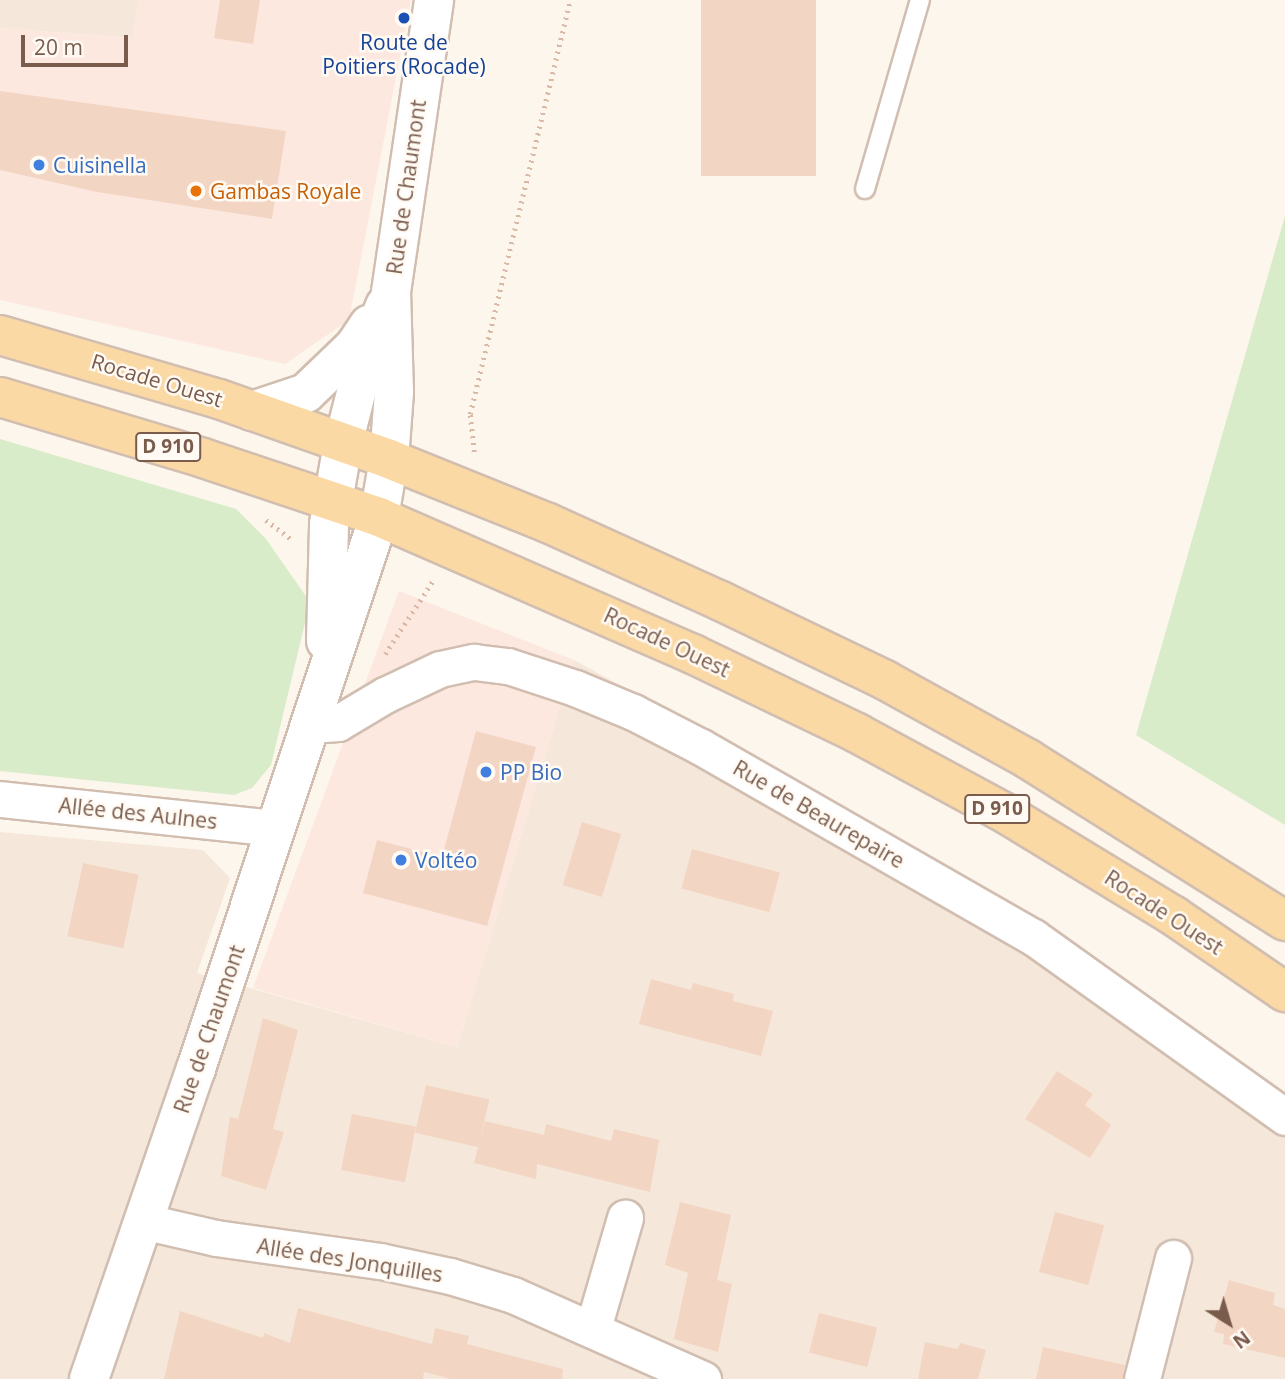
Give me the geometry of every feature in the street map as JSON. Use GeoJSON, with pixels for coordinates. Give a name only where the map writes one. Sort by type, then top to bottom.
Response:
{"type":"FeatureCollection","features":[{"type":"Feature","properties":{"kind":"main road","name":"Rocade Ouest"},"geometry":{"type":"LineString","coordinates":[[0,335],[252,411],[389,459],[548,523],[885,680],[1028,759],[1285,921]]}},
{"type":"Feature","properties":{"kind":"main road","name":"Rocade Ouest"},"geometry":{"type":"LineString","coordinates":[[0,397],[191,454],[379,517],[681,648],[857,733],[1003,812],[1174,916],[1285,992]]}},
{"type":"Feature","properties":{"kind":"street","name":"Rue de Chaumont"},"geometry":{"type":"LineString","coordinates":[[89,1379],[312,725],[379,517],[389,459],[394,392],[391,292],[435,0]]}},
{"type":"Feature","properties":{"kind":"street","name":"Rue de Chaumont"},"geometry":{"type":"LineString","coordinates":[[325,678],[329,524],[343,444],[367,351],[391,292]]}},
{"type":"Feature","properties":{"kind":"street"},"geometry":{"type":"LineString","coordinates":[[252,411],[306,393],[354,347],[391,292]]}},
{"type":"Feature","properties":{"kind":"street","name":"Rue de Beaurepaire"},"geometry":{"type":"LineString","coordinates":[[312,725],[338,723],[385,695],[440,669],[474,662],[508,666],[575,688],[633,712],[701,747],[1033,937],[1285,1117]]}},
{"type":"Feature","properties":{"kind":"street","name":"Allée des Aulnes"},"geometry":{"type":"LineString","coordinates":[[0,799],[275,828]]}},
{"type":"Feature","properties":{"kind":"street"},"geometry":{"type":"LineString","coordinates":[[593,1328],[625,1218]]}},
{"type":"Feature","properties":{"kind":"street","name":"Allée des Jonquilles"},"geometry":{"type":"LineString","coordinates":[[142,1221],[216,1238],[380,1261],[450,1276],[513,1295],[593,1328],[703,1379]]}},
{"type":"Feature","properties":{"kind":"street"},"geometry":{"type":"LineString","coordinates":[[1142,1379],[1173,1258]]}},
{"type":"Feature","properties":{"kind":"lane"},"geometry":{"type":"LineString","coordinates":[[865,189],[920,0]]}},
{"type":"Feature","properties":{"kind":"path"},"geometry":{"type":"LineString","coordinates":[[478,495],[484,476],[475,461],[470,414],[570,0]]}},
{"type":"Feature","properties":{"kind":"path"},"geometry":{"type":"LineString","coordinates":[[261,517],[302,545]]}},
{"type":"Feature","properties":{"kind":"path"},"geometry":{"type":"LineString","coordinates":[[384,656],[453,548]]}},
{"type":"Feature","properties":{"kind":"shaded area"},"geometry":{"type":"Polygon","coordinates":[[[0,0],[139,0],[133,38],[0,28],[0,0]]]}},
{"type":"Feature","properties":{"kind":"shaded area"},"geometry":{"type":"Polygon","coordinates":[[[139,0],[411,0],[349,320],[285,364],[0,300],[0,28],[133,38],[139,0]]]}},
{"type":"Feature","properties":{"kind":"shaded area"},"geometry":{"type":"Polygon","coordinates":[[[399,591],[574,660],[457,1047],[253,988],[399,591]]]}},
{"type":"Feature","properties":{"kind":"shaded area"},"geometry":{"type":"Polygon","coordinates":[[[574,660],[857,815],[1209,1046],[1285,1103],[1285,1379],[0,1379],[0,832],[203,850],[230,878],[197,973],[457,1047],[574,660]]]}},
{"type":"Feature","properties":{"kind":"green space"},"geometry":{"type":"Polygon","coordinates":[[[1285,216],[1285,825],[1136,735],[1285,216]]]}},
{"type":"Feature","properties":{"kind":"green space"},"geometry":{"type":"Polygon","coordinates":[[[0,439],[236,509],[266,539],[310,602],[271,765],[252,788],[234,795],[0,771],[0,439]]]}},
{"type":"Feature","properties":{"kind":"building"},"geometry":{"type":"Polygon","coordinates":[[[220,0],[260,0],[253,44],[214,38],[220,0]]]}},
{"type":"Feature","properties":{"kind":"building"},"geometry":{"type":"Polygon","coordinates":[[[701,0],[816,0],[816,176],[701,176],[701,0]]]}},
{"type":"Feature","properties":{"kind":"building"},"geometry":{"type":"Polygon","coordinates":[[[0,91],[286,131],[272,219],[97,192],[0,170],[0,91]]]}},
{"type":"Feature","properties":{"kind":"building"},"geometry":{"type":"Polygon","coordinates":[[[476,731],[536,747],[487,926],[363,893],[377,840],[442,857],[476,731]]]}},
{"type":"Feature","properties":{"kind":"building"},"geometry":{"type":"Polygon","coordinates":[[[582,822],[621,834],[602,897],[563,885],[582,822]]]}},
{"type":"Feature","properties":{"kind":"building"},"geometry":{"type":"Polygon","coordinates":[[[692,849],[780,873],[769,912],[681,889],[692,849]]]}},
{"type":"Feature","properties":{"kind":"building"},"geometry":{"type":"Polygon","coordinates":[[[83,863],[139,875],[123,948],[67,936],[83,863]]]}},
{"type":"Feature","properties":{"kind":"building"},"geometry":{"type":"Polygon","coordinates":[[[651,979],[691,990],[693,983],[734,994],[733,1001],[773,1011],[761,1056],[639,1024],[651,979]]]}},
{"type":"Feature","properties":{"kind":"building"},"geometry":{"type":"Polygon","coordinates":[[[263,1018],[298,1030],[273,1129],[284,1132],[266,1190],[221,1176],[230,1117],[238,1119],[263,1018]]]}},
{"type":"Feature","properties":{"kind":"building"},"geometry":{"type":"Polygon","coordinates":[[[1057,1071],[1093,1094],[1085,1105],[1111,1125],[1090,1158],[1025,1119],[1057,1071]]]}},
{"type":"Feature","properties":{"kind":"building"},"geometry":{"type":"Polygon","coordinates":[[[426,1085],[489,1100],[478,1147],[415,1133],[426,1085]]]}},
{"type":"Feature","properties":{"kind":"building"},"geometry":{"type":"Polygon","coordinates":[[[352,1114],[416,1126],[405,1182],[341,1170],[352,1114]]]}},
{"type":"Feature","properties":{"kind":"building"},"geometry":{"type":"Polygon","coordinates":[[[485,1121],[544,1135],[546,1124],[611,1141],[614,1129],[659,1140],[650,1192],[537,1164],[536,1179],[474,1163],[485,1121]]]}},
{"type":"Feature","properties":{"kind":"building"},"geometry":{"type":"Polygon","coordinates":[[[680,1202],[731,1215],[717,1280],[732,1284],[718,1352],[674,1339],[688,1273],[665,1265],[680,1202]]]}},
{"type":"Feature","properties":{"kind":"building"},"geometry":{"type":"Polygon","coordinates":[[[1055,1212],[1104,1225],[1088,1285],[1039,1272],[1055,1212]]]}},
{"type":"Feature","properties":{"kind":"building"},"geometry":{"type":"Polygon","coordinates":[[[1229,1280],[1275,1293],[1273,1305],[1285,1309],[1285,1358],[1223,1344],[1224,1334],[1214,1332],[1229,1280]]]}},
{"type":"Feature","properties":{"kind":"building"},"geometry":{"type":"Polygon","coordinates":[[[298,1308],[432,1344],[435,1328],[469,1336],[467,1344],[563,1369],[562,1379],[451,1379],[424,1372],[423,1379],[164,1379],[180,1311],[263,1338],[264,1333],[290,1343],[298,1308]]]}},
{"type":"Feature","properties":{"kind":"building"},"geometry":{"type":"Polygon","coordinates":[[[819,1313],[877,1328],[867,1367],[809,1353],[819,1313]]]}},
{"type":"Feature","properties":{"kind":"building"},"geometry":{"type":"Polygon","coordinates":[[[925,1342],[957,1349],[961,1343],[986,1350],[978,1379],[918,1379],[925,1342]]]}},
{"type":"Feature","properties":{"kind":"building"},"geometry":{"type":"Polygon","coordinates":[[[1043,1347],[1125,1365],[1122,1379],[1036,1379],[1043,1347]]]}},
{"type":"Feature","properties":{"kind":"place","name":"Route de Poitiers (Rocade)"},"geometry":{"type":"Point","coordinates":[404,18]}},
{"type":"Feature","properties":{"kind":"place","name":"Cuisinella"},"geometry":{"type":"Point","coordinates":[39,165]}},
{"type":"Feature","properties":{"kind":"place","name":"Gambas Royale"},"geometry":{"type":"Point","coordinates":[196,191]}},
{"type":"Feature","properties":{"kind":"place","name":"PP Bio"},"geometry":{"type":"Point","coordinates":[486,772]}},
{"type":"Feature","properties":{"kind":"place","name":"Voltéo"},"geometry":{"type":"Point","coordinates":[401,860]}}]}
